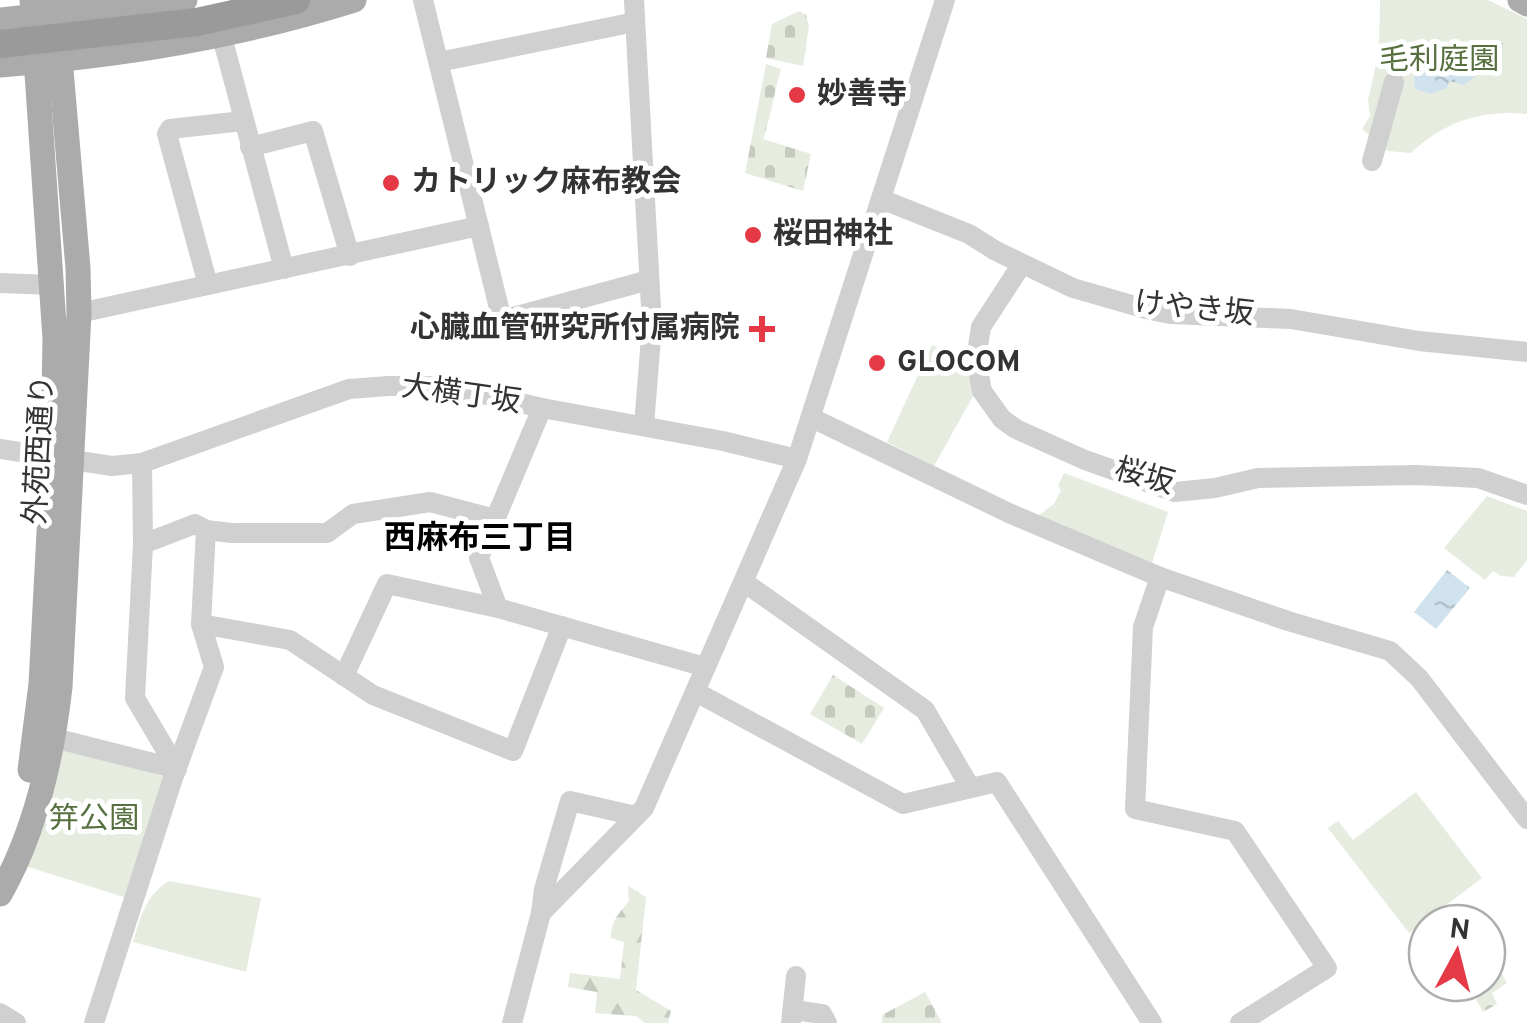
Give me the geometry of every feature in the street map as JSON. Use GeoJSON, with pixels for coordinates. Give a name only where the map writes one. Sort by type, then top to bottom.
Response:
{"type":"FeatureCollection","features":[{"type":"Feature","properties":{"kind":"highway"},"geometry":{"type":"LineString","coordinates":[[0,23],[121,14],[214,0]]}},
{"type":"Feature","properties":{"kind":"highway"},"geometry":{"type":"LineString","coordinates":[[0,47],[197,22],[296,0]]}},
{"type":"Feature","properties":{"kind":"main road"},"geometry":{"type":"LineString","coordinates":[[0,36],[46,25],[108,0]]}},
{"type":"Feature","properties":{"kind":"main road"},"geometry":{"type":"LineString","coordinates":[[0,23],[185,0]]}},
{"type":"Feature","properties":{"kind":"main road"},"geometry":{"type":"LineString","coordinates":[[0,47],[199,28],[339,0]]}},
{"type":"Feature","properties":{"kind":"main road"},"geometry":{"type":"LineString","coordinates":[[0,10],[46,25],[169,45],[222,37],[354,0]]}},
{"type":"Feature","properties":{"kind":"main road"},"geometry":{"type":"LineString","coordinates":[[1520,0],[1527,4]]}},
{"type":"Feature","properties":{"kind":"main road"},"geometry":{"type":"LineString","coordinates":[[0,64],[46,25]]}},
{"type":"Feature","properties":{"kind":"main road","name":"外苑西通り"},"geometry":{"type":"LineString","coordinates":[[0,894],[27,840],[54,738],[64,458],[46,25]]}},
{"type":"Feature","properties":{"kind":"main road","name":"外苑西通り"},"geometry":{"type":"LineString","coordinates":[[0,860],[18,814],[35,745],[79,313],[46,25]]}},
{"type":"Feature","properties":{"kind":"street"},"geometry":{"type":"LineString","coordinates":[[422,0],[502,320],[650,280]]}},
{"type":"Feature","properties":{"kind":"street"},"geometry":{"type":"LineString","coordinates":[[634,0],[652,324],[644,426]]}},
{"type":"Feature","properties":{"kind":"street"},"geometry":{"type":"LineString","coordinates":[[541,914],[649,798],[696,692],[812,418],[945,0]]}},
{"type":"Feature","properties":{"kind":"street"},"geometry":{"type":"LineString","coordinates":[[439,62],[635,22]]}},
{"type":"Feature","properties":{"kind":"street"},"geometry":{"type":"LineString","coordinates":[[222,37],[284,269]]}},
{"type":"Feature","properties":{"kind":"street"},"geometry":{"type":"LineString","coordinates":[[1372,161],[1394,82]]}},
{"type":"Feature","properties":{"kind":"street"},"geometry":{"type":"LineString","coordinates":[[208,285],[167,134],[170,129],[243,121]]}},
{"type":"Feature","properties":{"kind":"street"},"geometry":{"type":"LineString","coordinates":[[250,147],[313,131],[350,256]]}},
{"type":"Feature","properties":{"kind":"street","name":"けやき坂"},"geometry":{"type":"LineString","coordinates":[[881,199],[969,234],[1072,288],[1170,314],[1290,319],[1419,341],[1527,352]]}},
{"type":"Feature","properties":{"kind":"street"},"geometry":{"type":"LineString","coordinates":[[79,313],[480,226]]}},
{"type":"Feature","properties":{"kind":"street","name":"桜坂"},"geometry":{"type":"LineString","coordinates":[[1022,264],[982,327],[976,359],[982,391],[1002,418],[1016,429],[1086,460],[1175,492],[1258,478],[1416,475],[1478,478],[1527,495]]}},
{"type":"Feature","properties":{"kind":"street"},"geometry":{"type":"LineString","coordinates":[[0,283],[54,285]]}},
{"type":"Feature","properties":{"kind":"street","name":"大横丁坂"},"geometry":{"type":"LineString","coordinates":[[0,448],[112,466],[142,464],[348,389],[432,386],[797,458]]}},
{"type":"Feature","properties":{"kind":"street"},"geometry":{"type":"LineString","coordinates":[[498,608],[479,558],[542,408]]}},
{"type":"Feature","properties":{"kind":"street"},"geometry":{"type":"LineString","coordinates":[[812,418],[1011,514],[1160,577],[1288,621],[1390,650],[1410,666],[1527,819]]}},
{"type":"Feature","properties":{"kind":"street"},"geometry":{"type":"LineString","coordinates":[[142,464],[143,544],[135,698],[176,768]]}},
{"type":"Feature","properties":{"kind":"street"},"geometry":{"type":"LineString","coordinates":[[143,544],[195,524],[206,530],[327,532],[353,514],[430,502],[495,519]]}},
{"type":"Feature","properties":{"kind":"street"},"geometry":{"type":"LineString","coordinates":[[94,1023],[176,768],[214,667],[202,624],[206,530]]}},
{"type":"Feature","properties":{"kind":"street"},"geometry":{"type":"LineString","coordinates":[[1160,577],[1143,627],[1135,809],[1235,831],[1327,968],[1240,1023]]}},
{"type":"Feature","properties":{"kind":"street"},"geometry":{"type":"LineString","coordinates":[[744,582],[925,710],[970,787]]}},
{"type":"Feature","properties":{"kind":"street"},"geometry":{"type":"LineString","coordinates":[[344,676],[386,584],[498,608],[706,668]]}},
{"type":"Feature","properties":{"kind":"street"},"geometry":{"type":"LineString","coordinates":[[202,624],[290,640],[373,695],[513,751],[562,626]]}},
{"type":"Feature","properties":{"kind":"street"},"geometry":{"type":"LineString","coordinates":[[696,692],[903,804],[997,782],[1152,1023]]}},
{"type":"Feature","properties":{"kind":"street"},"geometry":{"type":"LineString","coordinates":[[54,738],[176,768]]}},
{"type":"Feature","properties":{"kind":"street"},"geometry":{"type":"LineString","coordinates":[[512,1023],[544,889],[570,802],[636,816]]}},
{"type":"Feature","properties":{"kind":"street"},"geometry":{"type":"LineString","coordinates":[[796,976],[792,1017],[822,1014],[827,1023]]}},
{"type":"Feature","properties":{"kind":"street"},"geometry":{"type":"LineString","coordinates":[[0,1013],[16,1023]]}},
{"type":"Feature","properties":{"kind":"green space","name":"毛利庭園"},"geometry":{"type":"Polygon","coordinates":[[[1380,0],[1488,0],[1527,19],[1527,114],[1479,116],[1436,133],[1411,153],[1388,151],[1362,129],[1370,116],[1368,100],[1379,51],[1380,0]]]}},
{"type":"Feature","properties":{"kind":"green space"},"geometry":{"type":"Polygon","coordinates":[[[799,11],[806,15],[809,26],[803,66],[766,58],[772,24],[799,11]]]}},
{"type":"Feature","properties":{"kind":"green space"},"geometry":{"type":"Polygon","coordinates":[[[766,64],[781,69],[763,139],[811,154],[803,191],[745,173],[766,64]]]}},
{"type":"Feature","properties":{"kind":"green space"},"geometry":{"type":"Polygon","coordinates":[[[932,345],[973,360],[977,389],[934,466],[887,442],[932,345]]]}},
{"type":"Feature","properties":{"kind":"green space"},"geometry":{"type":"Polygon","coordinates":[[[1064,473],[1168,512],[1151,566],[1035,518],[1054,504],[1064,473]]]}},
{"type":"Feature","properties":{"kind":"green space"},"geometry":{"type":"Polygon","coordinates":[[[1487,496],[1527,511],[1527,560],[1514,577],[1493,571],[1485,580],[1444,548],[1487,496]]]}},
{"type":"Feature","properties":{"kind":"green space"},"geometry":{"type":"Polygon","coordinates":[[[833,675],[884,708],[862,744],[810,714],[833,675]]]}},
{"type":"Feature","properties":{"kind":"green space","name":"笄公園"},"geometry":{"type":"Polygon","coordinates":[[[54,738],[167,778],[133,900],[16,863],[54,738]]]}},
{"type":"Feature","properties":{"kind":"green space"},"geometry":{"type":"Polygon","coordinates":[[[1416,792],[1482,878],[1449,903],[1407,903],[1407,930],[1328,828],[1338,821],[1353,840],[1416,792]]]}},
{"type":"Feature","properties":{"kind":"green space"},"geometry":{"type":"Polygon","coordinates":[[[169,881],[261,898],[246,972],[133,942],[149,900],[169,881]]]}},
{"type":"Feature","properties":{"kind":"green space"},"geometry":{"type":"Polygon","coordinates":[[[628,886],[646,897],[636,990],[671,1011],[668,1023],[645,1023],[636,1016],[595,1013],[597,992],[568,987],[570,973],[620,979],[624,942],[611,938],[611,932],[629,901],[628,886]]]}},
{"type":"Feature","properties":{"kind":"green space"},"geometry":{"type":"Polygon","coordinates":[[[925,992],[942,1023],[882,1023],[882,1015],[925,992]]]}},
{"type":"Feature","properties":{"kind":"green space"},"geometry":{"type":"Polygon","coordinates":[[[1478,1003],[1497,1003],[1497,1004],[1483,1012],[1478,1003]]]}},
{"type":"Feature","properties":{"kind":"water"},"geometry":{"type":"Polygon","coordinates":[[[1503,43],[1502,58],[1484,64],[1479,74],[1464,85],[1449,81],[1447,88],[1432,94],[1415,89],[1414,76],[1419,64],[1431,60],[1455,65],[1460,45],[1503,43]]]}},
{"type":"Feature","properties":{"kind":"water"},"geometry":{"type":"Polygon","coordinates":[[[1447,570],[1470,588],[1436,629],[1414,612],[1447,570]]]}},
{"type":"Feature","properties":{"kind":"place","name":"妙善寺"},"geometry":{"type":"Point","coordinates":[797,95]}},
{"type":"Feature","properties":{"kind":"place","name":"カトリック麻布教会"},"geometry":{"type":"Point","coordinates":[391,183]}},
{"type":"Feature","properties":{"kind":"place","name":"桜田神社"},"geometry":{"type":"Point","coordinates":[753,235]}},
{"type":"Feature","properties":{"kind":"place","name":"心臓血管研究所付属病院"},"geometry":{"type":"Point","coordinates":[762,329]}},
{"type":"Feature","properties":{"kind":"place","name":"GLOCOM"},"geometry":{"type":"Point","coordinates":[877,363]}},
{"type":"Feature","properties":{"kind":"district","name":"西麻布三丁目"},"geometry":{"type":"Point","coordinates":[480,540]}}]}
